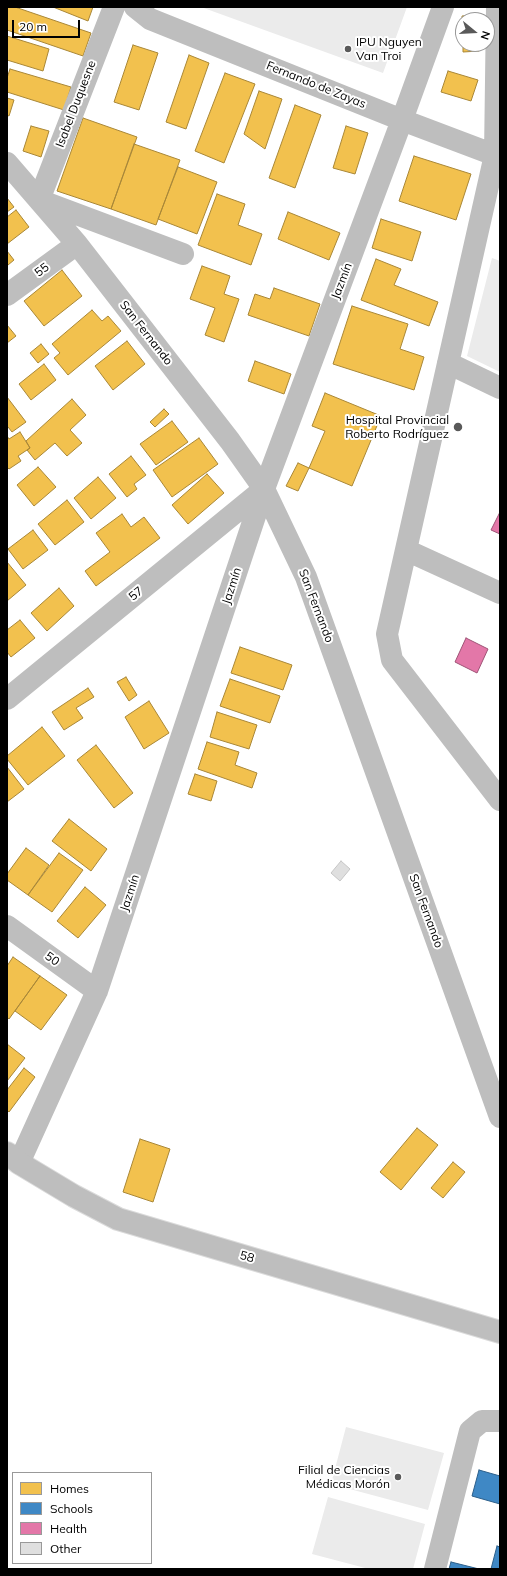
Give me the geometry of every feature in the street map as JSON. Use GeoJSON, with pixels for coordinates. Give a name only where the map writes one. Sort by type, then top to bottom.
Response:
{"type":"FeatureCollection","features":[{"type":"Feature","properties":{"kind":"street","name":"Isabel Duquesne"},"geometry":{"type":"LineString","coordinates":[[39,200],[114,7]]}},
{"type":"Feature","properties":{"kind":"street","name":"Fernando de Zayas"},"geometry":{"type":"LineString","coordinates":[[135,7],[150,19],[402,120],[498,156]]}},
{"type":"Feature","properties":{"kind":"street","name":"Jazmín"},"geometry":{"type":"LineString","coordinates":[[13,1158],[97,991],[264,489],[402,120],[442,7]]}},
{"type":"Feature","properties":{"kind":"street"},"geometry":{"type":"LineString","coordinates":[[497,7],[498,156],[448,363],[387,634],[392,660],[500,800]]}},
{"type":"Feature","properties":{"kind":"street","name":"San Fernando"},"geometry":{"type":"LineString","coordinates":[[7,163],[77,244],[230,441],[264,489],[306,577],[500,1117]]}},
{"type":"Feature","properties":{"kind":"street"},"geometry":{"type":"LineString","coordinates":[[39,200],[183,254]]}},
{"type":"Feature","properties":{"kind":"street","name":"55"},"geometry":{"type":"LineString","coordinates":[[7,295],[77,244]]}},
{"type":"Feature","properties":{"kind":"street"},"geometry":{"type":"LineString","coordinates":[[448,363],[500,388]]}},
{"type":"Feature","properties":{"kind":"street","name":"57"},"geometry":{"type":"LineString","coordinates":[[7,700],[264,489]]}},
{"type":"Feature","properties":{"kind":"street"},"geometry":{"type":"LineString","coordinates":[[406,550],[500,593]]}},
{"type":"Feature","properties":{"kind":"street","name":"50"},"geometry":{"type":"LineString","coordinates":[[7,926],[97,991]]}},
{"type":"Feature","properties":{"kind":"street","name":"58"},"geometry":{"type":"LineString","coordinates":[[13,1158],[74,1196],[118,1219],[500,1332]]}},
{"type":"Feature","properties":{"kind":"street"},"geometry":{"type":"LineString","coordinates":[[435,1569],[470,1431],[482,1421],[500,1421]]}},
{"type":"Feature","properties":{"kind":"shaded area","name":"IPU Nguyen Van Troi"},"geometry":{"type":"Polygon","coordinates":[[[201,7],[407,7],[383,73],[201,7]]]}},
{"type":"Feature","properties":{"kind":"shaded area"},"geometry":{"type":"Polygon","coordinates":[[[492,258],[500,261],[500,372],[467,356],[492,258]]]}},
{"type":"Feature","properties":{"kind":"shaded area"},"geometry":{"type":"Polygon","coordinates":[[[346,1427],[444,1453],[428,1510],[331,1484],[346,1427]]]}},
{"type":"Feature","properties":{"kind":"shaded area"},"geometry":{"type":"Polygon","coordinates":[[[328,1497],[425,1524],[413,1569],[369,1569],[312,1554],[328,1497]]]}},
{"type":"Feature","properties":{"kind":"building: Homes"},"geometry":{"type":"Polygon","coordinates":[[[7,7],[15,7],[91,33],[83,56],[7,30],[7,7]]]}},
{"type":"Feature","properties":{"kind":"building: Homes"},"geometry":{"type":"Polygon","coordinates":[[[53,7],[93,7],[88,21],[53,7]]]}},
{"type":"Feature","properties":{"kind":"building: Homes"},"geometry":{"type":"Polygon","coordinates":[[[7,36],[49,49],[43,71],[7,60],[7,36]]]}},
{"type":"Feature","properties":{"kind":"building: Homes"},"geometry":{"type":"Polygon","coordinates":[[[133,45],[158,53],[139,110],[114,102],[133,45]]]}},
{"type":"Feature","properties":{"kind":"building: Homes"},"geometry":{"type":"Polygon","coordinates":[[[189,55],[209,63],[186,129],[166,122],[189,55]]]}},
{"type":"Feature","properties":{"kind":"building: Homes"},"geometry":{"type":"Polygon","coordinates":[[[10,69],[71,87],[64,110],[7,92],[7,78],[10,69]]]}},
{"type":"Feature","properties":{"kind":"building: Homes"},"geometry":{"type":"Polygon","coordinates":[[[448,71],[478,80],[471,101],[441,92],[448,71]]]}},
{"type":"Feature","properties":{"kind":"building: Homes"},"geometry":{"type":"Polygon","coordinates":[[[225,73],[255,84],[224,163],[195,151],[225,73]]]}},
{"type":"Feature","properties":{"kind":"building: Homes"},"geometry":{"type":"Polygon","coordinates":[[[259,91],[282,99],[265,149],[244,134],[259,91]]]}},
{"type":"Feature","properties":{"kind":"building: Homes"},"geometry":{"type":"Polygon","coordinates":[[[7,98],[14,100],[9,116],[7,115],[7,98]]]}},
{"type":"Feature","properties":{"kind":"building: Homes"},"geometry":{"type":"Polygon","coordinates":[[[295,105],[321,115],[295,188],[269,178],[295,105]]]}},
{"type":"Feature","properties":{"kind":"building: Homes"},"geometry":{"type":"Polygon","coordinates":[[[83,118],[137,137],[111,209],[57,191],[83,118]]]}},
{"type":"Feature","properties":{"kind":"building: Homes"},"geometry":{"type":"Polygon","coordinates":[[[31,126],[49,131],[41,157],[23,151],[31,126]]]}},
{"type":"Feature","properties":{"kind":"building: Homes"},"geometry":{"type":"Polygon","coordinates":[[[346,126],[368,133],[355,174],[333,168],[346,126]]]}},
{"type":"Feature","properties":{"kind":"building: Homes"},"geometry":{"type":"Polygon","coordinates":[[[134,144],[180,160],[156,225],[111,209],[134,144]]]}},
{"type":"Feature","properties":{"kind":"building: Homes"},"geometry":{"type":"Polygon","coordinates":[[[414,156],[471,174],[456,220],[399,201],[414,156]]]}},
{"type":"Feature","properties":{"kind":"building: Homes"},"geometry":{"type":"Polygon","coordinates":[[[178,167],[217,182],[197,234],[158,219],[178,167]]]}},
{"type":"Feature","properties":{"kind":"building: Homes"},"geometry":{"type":"Polygon","coordinates":[[[217,194],[245,204],[238,225],[262,234],[251,265],[198,245],[217,194]]]}},
{"type":"Feature","properties":{"kind":"building: Homes"},"geometry":{"type":"Polygon","coordinates":[[[7,198],[14,207],[7,212],[7,198]]]}},
{"type":"Feature","properties":{"kind":"building: Homes"},"geometry":{"type":"Polygon","coordinates":[[[16,210],[29,227],[7,244],[7,217],[16,210]]]}},
{"type":"Feature","properties":{"kind":"building: Homes"},"geometry":{"type":"Polygon","coordinates":[[[288,212],[340,233],[329,260],[278,239],[288,212]]]}},
{"type":"Feature","properties":{"kind":"building: Homes"},"geometry":{"type":"Polygon","coordinates":[[[381,219],[421,232],[412,261],[372,248],[381,219]]]}},
{"type":"Feature","properties":{"kind":"building: Homes"},"geometry":{"type":"Polygon","coordinates":[[[7,251],[14,260],[8,265],[7,263],[7,251]]]}},
{"type":"Feature","properties":{"kind":"building: Homes"},"geometry":{"type":"Polygon","coordinates":[[[376,259],[401,269],[394,285],[438,302],[429,326],[361,300],[376,259]]]}},
{"type":"Feature","properties":{"kind":"building: Homes"},"geometry":{"type":"Polygon","coordinates":[[[202,266],[230,276],[224,294],[239,299],[224,342],[205,335],[215,308],[190,299],[202,266]]]}},
{"type":"Feature","properties":{"kind":"building: Homes"},"geometry":{"type":"Polygon","coordinates":[[[62,270],[82,296],[44,326],[24,301],[62,270]]]}},
{"type":"Feature","properties":{"kind":"building: Homes"},"geometry":{"type":"Polygon","coordinates":[[[274,288],[320,304],[309,336],[248,315],[255,294],[270,299],[274,288]]]}},
{"type":"Feature","properties":{"kind":"building: Homes"},"geometry":{"type":"Polygon","coordinates":[[[352,306],[408,324],[400,349],[424,357],[414,390],[333,364],[352,306]]]}},
{"type":"Feature","properties":{"kind":"building: Homes"},"geometry":{"type":"Polygon","coordinates":[[[92,310],[102,321],[108,316],[121,331],[68,375],[54,358],[60,353],[52,344],[92,310]]]}},
{"type":"Feature","properties":{"kind":"building: Homes"},"geometry":{"type":"Polygon","coordinates":[[[7,325],[16,336],[7,343],[7,325]]]}},
{"type":"Feature","properties":{"kind":"building: Homes"},"geometry":{"type":"Polygon","coordinates":[[[127,341],[145,364],[113,390],[95,366],[127,341]]]}},
{"type":"Feature","properties":{"kind":"building: Homes"},"geometry":{"type":"Polygon","coordinates":[[[41,344],[49,354],[38,363],[30,353],[41,344]]]}},
{"type":"Feature","properties":{"kind":"building: Homes"},"geometry":{"type":"Polygon","coordinates":[[[255,361],[291,374],[284,394],[248,381],[255,361]]]}},
{"type":"Feature","properties":{"kind":"building: Homes"},"geometry":{"type":"Polygon","coordinates":[[[44,364],[56,380],[31,400],[19,384],[44,364]]]}},
{"type":"Feature","properties":{"kind":"building: Homes"},"geometry":{"type":"Polygon","coordinates":[[[325,393],[381,416],[352,486],[309,468],[325,431],[312,426],[325,393]]]}},
{"type":"Feature","properties":{"kind":"building: Homes"},"geometry":{"type":"Polygon","coordinates":[[[7,397],[26,422],[12,432],[8,427],[7,428],[7,397]]]}},
{"type":"Feature","properties":{"kind":"building: Homes"},"geometry":{"type":"Polygon","coordinates":[[[72,399],[86,415],[70,430],[82,443],[67,456],[55,443],[35,460],[27,450],[30,448],[26,441],[72,399]]]}},
{"type":"Feature","properties":{"kind":"building: Homes"},"geometry":{"type":"Polygon","coordinates":[[[164,409],[169,414],[155,427],[150,422],[164,409]]]}},
{"type":"Feature","properties":{"kind":"building: Homes"},"geometry":{"type":"Polygon","coordinates":[[[172,421],[188,442],[156,465],[140,444],[172,421]]]}},
{"type":"Feature","properties":{"kind":"building: Homes"},"geometry":{"type":"Polygon","coordinates":[[[20,432],[30,448],[18,456],[21,461],[9,469],[7,467],[7,436],[9,439],[20,432]]]}},
{"type":"Feature","properties":{"kind":"building: Homes"},"geometry":{"type":"Polygon","coordinates":[[[199,438],[218,464],[172,497],[153,470],[199,438]]]}},
{"type":"Feature","properties":{"kind":"building: Homes"},"geometry":{"type":"Polygon","coordinates":[[[131,456],[146,475],[134,484],[137,489],[127,497],[109,474],[131,456]]]}},
{"type":"Feature","properties":{"kind":"building: Homes"},"geometry":{"type":"Polygon","coordinates":[[[298,463],[309,468],[298,491],[286,486],[298,463]]]}},
{"type":"Feature","properties":{"kind":"building: Homes"},"geometry":{"type":"Polygon","coordinates":[[[38,467],[56,487],[34,506],[17,485],[38,467]]]}},
{"type":"Feature","properties":{"kind":"building: Homes"},"geometry":{"type":"Polygon","coordinates":[[[207,474],[224,493],[188,524],[172,505],[207,474]]]}},
{"type":"Feature","properties":{"kind":"building: Homes"},"geometry":{"type":"Polygon","coordinates":[[[98,477],[116,498],[91,519],[74,498],[98,477]]]}},
{"type":"Feature","properties":{"kind":"building: Homes"},"geometry":{"type":"Polygon","coordinates":[[[67,500],[84,522],[55,545],[38,524],[67,500]]]}},
{"type":"Feature","properties":{"kind":"building: Homes"},"geometry":{"type":"Polygon","coordinates":[[[122,514],[131,527],[144,517],[160,538],[96,586],[85,571],[110,552],[96,533],[122,514]]]}},
{"type":"Feature","properties":{"kind":"building: Homes"},"geometry":{"type":"Polygon","coordinates":[[[33,530],[48,550],[23,569],[8,549],[33,530]]]}},
{"type":"Feature","properties":{"kind":"building: Homes"},"geometry":{"type":"Polygon","coordinates":[[[7,562],[26,585],[7,601],[7,562]]]}},
{"type":"Feature","properties":{"kind":"building: Homes"},"geometry":{"type":"Polygon","coordinates":[[[59,588],[74,606],[47,631],[31,613],[59,588]]]}},
{"type":"Feature","properties":{"kind":"building: Homes"},"geometry":{"type":"Polygon","coordinates":[[[20,620],[35,638],[11,657],[7,652],[7,630],[20,620]]]}},
{"type":"Feature","properties":{"kind":"building: Homes"},"geometry":{"type":"Polygon","coordinates":[[[240,647],[292,665],[283,690],[231,673],[240,647]]]}},
{"type":"Feature","properties":{"kind":"building: Homes"},"geometry":{"type":"Polygon","coordinates":[[[126,677],[137,695],[129,701],[117,682],[126,677]]]}},
{"type":"Feature","properties":{"kind":"building: Homes"},"geometry":{"type":"Polygon","coordinates":[[[230,679],[280,696],[270,723],[220,706],[230,679]]]}},
{"type":"Feature","properties":{"kind":"building: Homes"},"geometry":{"type":"Polygon","coordinates":[[[88,688],[94,697],[76,708],[83,718],[64,730],[52,712],[88,688]]]}},
{"type":"Feature","properties":{"kind":"building: Homes"},"geometry":{"type":"Polygon","coordinates":[[[149,701],[169,733],[144,749],[125,717],[149,701]]]}},
{"type":"Feature","properties":{"kind":"building: Homes"},"geometry":{"type":"Polygon","coordinates":[[[217,712],[257,725],[249,749],[210,737],[217,712]]]}},
{"type":"Feature","properties":{"kind":"building: Homes"},"geometry":{"type":"Polygon","coordinates":[[[42,727],[65,756],[28,785],[7,759],[7,756],[42,727]]]}},
{"type":"Feature","properties":{"kind":"building: Homes"},"geometry":{"type":"Polygon","coordinates":[[[207,742],[239,752],[235,765],[257,773],[252,788],[198,769],[207,742]]]}},
{"type":"Feature","properties":{"kind":"building: Homes"},"geometry":{"type":"Polygon","coordinates":[[[96,745],[133,793],[114,808],[77,760],[96,745]]]}},
{"type":"Feature","properties":{"kind":"building: Homes"},"geometry":{"type":"Polygon","coordinates":[[[7,767],[24,789],[7,802],[7,767]]]}},
{"type":"Feature","properties":{"kind":"building: Homes"},"geometry":{"type":"Polygon","coordinates":[[[195,774],[217,781],[211,801],[188,794],[195,774]]]}},
{"type":"Feature","properties":{"kind":"building: Homes"},"geometry":{"type":"Polygon","coordinates":[[[69,819],[107,849],[91,871],[52,841],[69,819]]]}},
{"type":"Feature","properties":{"kind":"building: Homes"},"geometry":{"type":"Polygon","coordinates":[[[26,848],[49,865],[28,895],[7,880],[7,874],[26,848]]]}},
{"type":"Feature","properties":{"kind":"building: Homes"},"geometry":{"type":"Polygon","coordinates":[[[59,853],[83,870],[52,912],[28,895],[59,853]]]}},
{"type":"Feature","properties":{"kind":"building: Homes"},"geometry":{"type":"Polygon","coordinates":[[[85,887],[106,905],[78,938],[57,921],[85,887]]]}},
{"type":"Feature","properties":{"kind":"building: Homes"},"geometry":{"type":"Polygon","coordinates":[[[13,957],[40,976],[9,1019],[7,1017],[7,966],[13,957]]]}},
{"type":"Feature","properties":{"kind":"building: Homes"},"geometry":{"type":"Polygon","coordinates":[[[40,976],[67,995],[41,1030],[15,1011],[40,976]]]}},
{"type":"Feature","properties":{"kind":"building: Homes"},"geometry":{"type":"Polygon","coordinates":[[[7,1044],[25,1058],[7,1081],[7,1044]]]}},
{"type":"Feature","properties":{"kind":"building: Homes"},"geometry":{"type":"Polygon","coordinates":[[[24,1068],[35,1077],[9,1112],[7,1110],[7,1090],[24,1068]]]}},
{"type":"Feature","properties":{"kind":"building: Homes"},"geometry":{"type":"Polygon","coordinates":[[[417,1128],[438,1145],[401,1190],[380,1172],[417,1128]]]}},
{"type":"Feature","properties":{"kind":"building: Homes"},"geometry":{"type":"Polygon","coordinates":[[[140,1139],[170,1149],[153,1202],[123,1192],[140,1139]]]}},
{"type":"Feature","properties":{"kind":"building: Homes"},"geometry":{"type":"Polygon","coordinates":[[[453,1162],[465,1172],[443,1198],[431,1188],[453,1162]]]}},
{"type":"Feature","properties":{"kind":"building: Schools"},"geometry":{"type":"Polygon","coordinates":[[[479,1470],[500,1476],[500,1504],[472,1496],[479,1470]]]}},
{"type":"Feature","properties":{"kind":"building: Schools"},"geometry":{"type":"Polygon","coordinates":[[[497,1546],[500,1547],[500,1569],[491,1569],[497,1546]]]}},
{"type":"Feature","properties":{"kind":"building: Schools"},"geometry":{"type":"Polygon","coordinates":[[[451,1562],[479,1569],[449,1569],[451,1562]]]}},
{"type":"Feature","properties":{"kind":"building: Health"},"geometry":{"type":"Polygon","coordinates":[[[500,512],[500,534],[491,530],[500,512]]]}},
{"type":"Feature","properties":{"kind":"building: Health"},"geometry":{"type":"Polygon","coordinates":[[[466,638],[488,649],[477,673],[455,662],[466,638]]]}},
{"type":"Feature","properties":{"kind":"building: Other"},"geometry":{"type":"Polygon","coordinates":[[[341,861],[350,869],[340,881],[331,873],[341,861]]]}},
{"type":"Feature","properties":{"kind":"place","name":"IPU Nguyen Van Troi"},"geometry":{"type":"Point","coordinates":[348,49]}},
{"type":"Feature","properties":{"kind":"place","name":"Hospital Provincial Roberto Rodríguez"},"geometry":{"type":"Point","coordinates":[458,427]}},
{"type":"Feature","properties":{"kind":"place","name":"Filial de Ciencias Médicas Morón"},"geometry":{"type":"Point","coordinates":[398,1477]}}]}
